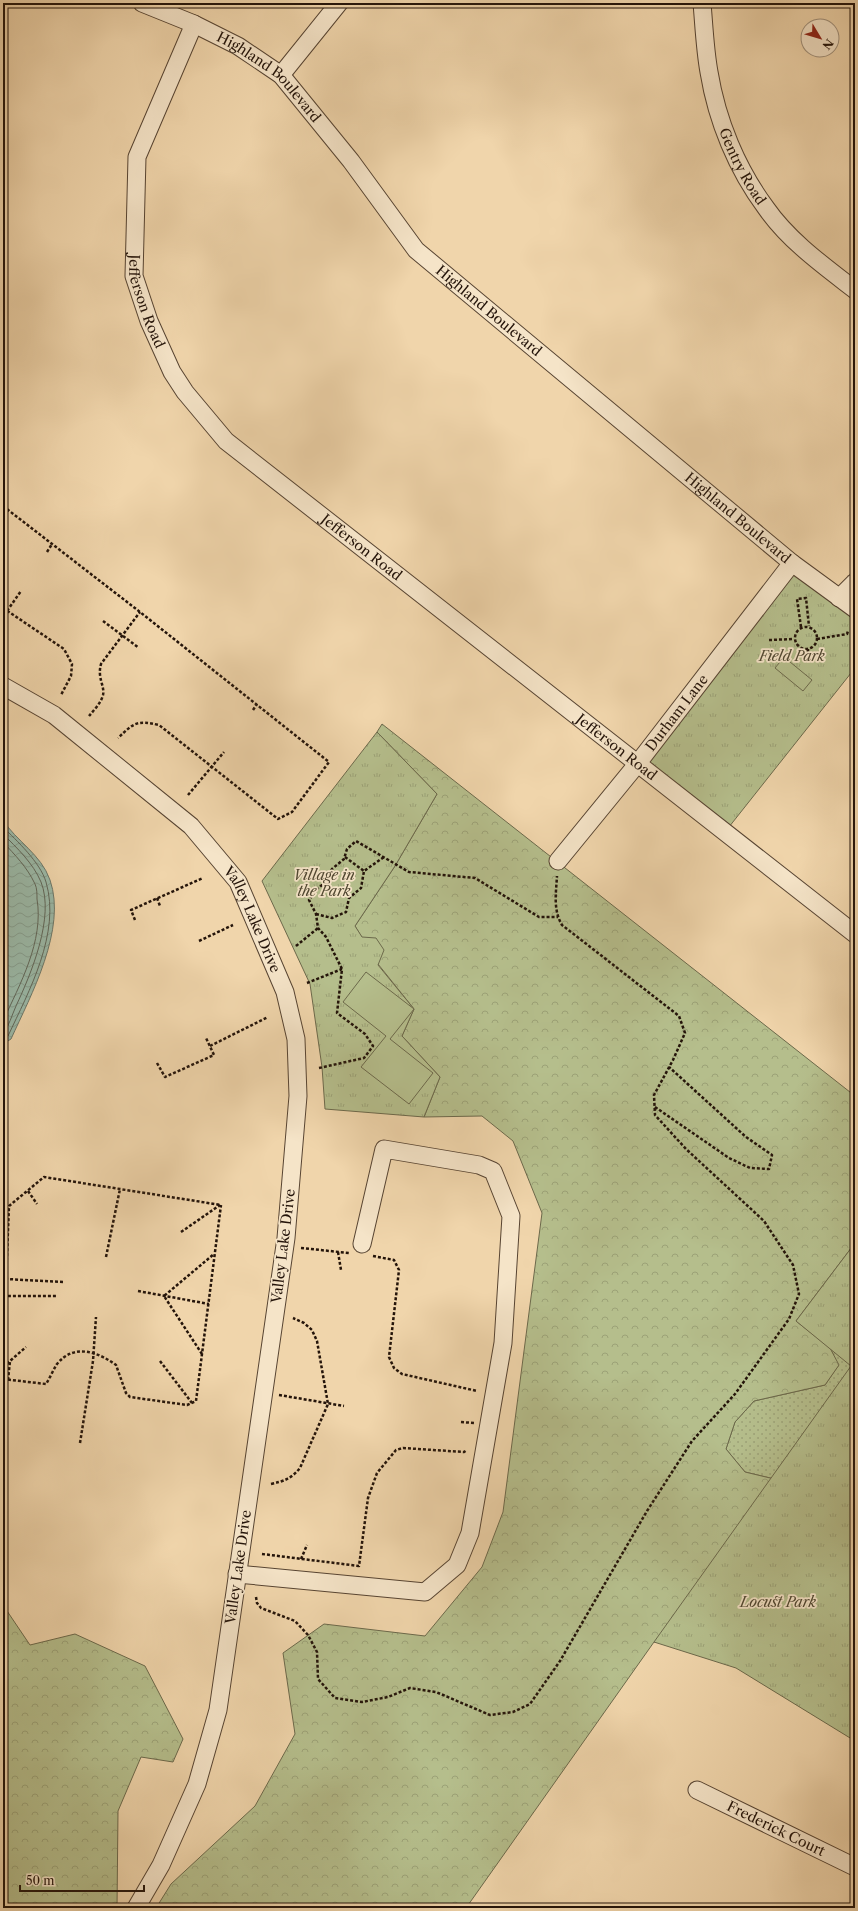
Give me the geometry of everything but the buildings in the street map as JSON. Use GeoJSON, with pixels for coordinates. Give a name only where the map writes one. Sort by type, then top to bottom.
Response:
{"type":"FeatureCollection","features":[{"type":"Feature","properties":{"kind":"street","name":"Highland Boulevard"},"geometry":{"type":"LineString","coordinates":[[142,3],[194,24],[238,46],[281,75],[351,161],[416,250],[792,562],[855,609]]}},
{"type":"Feature","properties":{"kind":"street"},"geometry":{"type":"LineString","coordinates":[[281,75],[339,3]]}},
{"type":"Feature","properties":{"kind":"street","name":"Gentry Road"},"geometry":{"type":"LineString","coordinates":[[702,3],[709,72],[717,108],[729,142],[744,172],[766,209],[793,238],[820,263],[855,290]]}},
{"type":"Feature","properties":{"kind":"street","name":"Jefferson Road"},"geometry":{"type":"LineString","coordinates":[[194,24],[137,157],[134,276],[149,321],[178,382],[226,441],[855,934]]}},
{"type":"Feature","properties":{"kind":"street","name":"Durham Lane"},"geometry":{"type":"LineString","coordinates":[[558,861],[638,763],[792,562]]}},
{"type":"Feature","properties":{"kind":"street"},"geometry":{"type":"LineString","coordinates":[[839,598],[855,582]]}},
{"type":"Feature","properties":{"kind":"street","name":"Valley Lake Drive"},"geometry":{"type":"LineString","coordinates":[[3,686],[54,716],[191,826],[238,882],[285,992],[296,1038],[298,1096],[286,1238],[218,1710],[197,1784],[161,1865],[136,1908]]}},
{"type":"Feature","properties":{"kind":"street"},"geometry":{"type":"LineString","coordinates":[[237,1574],[425,1592],[457,1565],[470,1533],[503,1335],[511,1216],[493,1171],[479,1165],[384,1149],[361,1251]]}},
{"type":"Feature","properties":{"kind":"street","name":"Frederick Court"},"geometry":{"type":"LineString","coordinates":[[698,1790],[855,1868]]}},
{"type":"Feature","properties":{"kind":"path"},"geometry":{"type":"LineString","coordinates":[[3,506],[140,612],[329,762],[292,812],[278,819],[159,725],[143,721],[134,723],[118,738]]}},
{"type":"Feature","properties":{"kind":"path"},"geometry":{"type":"LineString","coordinates":[[47,552],[52,544]]}},
{"type":"Feature","properties":{"kind":"path"},"geometry":{"type":"LineString","coordinates":[[3,620],[7,610],[21,591]]}},
{"type":"Feature","properties":{"kind":"path"},"geometry":{"type":"LineString","coordinates":[[801,627],[797,599],[806,598],[809,626],[815,631],[817,639],[814,646],[808,649],[800,648],[794,639],[796,632],[801,627],[809,626]]}},
{"type":"Feature","properties":{"kind":"path"},"geometry":{"type":"LineString","coordinates":[[3,608],[64,649],[72,664],[71,676],[61,695]]}},
{"type":"Feature","properties":{"kind":"path"},"geometry":{"type":"LineString","coordinates":[[89,716],[100,701],[103,693],[99,679],[101,664],[140,612]]}},
{"type":"Feature","properties":{"kind":"path"},"geometry":{"type":"LineString","coordinates":[[103,621],[139,648]]}},
{"type":"Feature","properties":{"kind":"path"},"geometry":{"type":"LineString","coordinates":[[817,639],[847,634],[848,631]]}},
{"type":"Feature","properties":{"kind":"path"},"geometry":{"type":"LineString","coordinates":[[769,640],[794,639]]}},
{"type":"Feature","properties":{"kind":"path"},"geometry":{"type":"LineString","coordinates":[[808,649],[808,655]]}},
{"type":"Feature","properties":{"kind":"path"},"geometry":{"type":"LineString","coordinates":[[253,710],[257,704]]}},
{"type":"Feature","properties":{"kind":"path"},"geometry":{"type":"LineString","coordinates":[[188,795],[224,752]]}},
{"type":"Feature","properties":{"kind":"path"},"geometry":{"type":"LineString","coordinates":[[319,1068],[364,1058],[373,1046],[365,1034],[337,1013],[342,969],[326,937],[318,928],[316,914],[309,900],[317,889],[326,882],[332,869],[344,860],[347,849],[356,841],[409,872],[475,878],[539,917],[558,917]]}},
{"type":"Feature","properties":{"kind":"path"},"geometry":{"type":"LineString","coordinates":[[345,856],[364,871]]}},
{"type":"Feature","properties":{"kind":"path"},"geometry":{"type":"LineString","coordinates":[[316,914],[332,918],[346,912],[350,898],[361,888],[364,871],[384,857]]}},
{"type":"Feature","properties":{"kind":"path"},"geometry":{"type":"LineString","coordinates":[[256,1597],[257,1604],[261,1608],[295,1621],[308,1634],[317,1652],[318,1679],[336,1698],[362,1702],[388,1697],[410,1688],[436,1692],[490,1715],[513,1712],[530,1704],[560,1661],[646,1511],[692,1441],[735,1394],[789,1319],[799,1294],[793,1265],[764,1221],[686,1149],[654,1114],[654,1095],[669,1068],[685,1033],[679,1016],[562,925],[558,917],[556,901],[558,861]]}},
{"type":"Feature","properties":{"kind":"path"},"geometry":{"type":"LineString","coordinates":[[135,920],[131,910],[203,878]]}},
{"type":"Feature","properties":{"kind":"path"},"geometry":{"type":"LineString","coordinates":[[157,898],[160,906]]}},
{"type":"Feature","properties":{"kind":"path"},"geometry":{"type":"LineString","coordinates":[[199,941],[234,925]]}},
{"type":"Feature","properties":{"kind":"path"},"geometry":{"type":"LineString","coordinates":[[296,946],[318,928]]}},
{"type":"Feature","properties":{"kind":"path"},"geometry":{"type":"LineString","coordinates":[[307,983],[342,969]]}},
{"type":"Feature","properties":{"kind":"path"},"geometry":{"type":"LineString","coordinates":[[210,1046],[268,1017]]}},
{"type":"Feature","properties":{"kind":"path"},"geometry":{"type":"LineString","coordinates":[[157,1063],[165,1077],[214,1055],[206,1038]]}},
{"type":"Feature","properties":{"kind":"path"},"geometry":{"type":"LineString","coordinates":[[654,1107],[730,1158],[750,1168],[769,1169],[772,1155],[746,1137],[669,1068]]}},
{"type":"Feature","properties":{"kind":"path"},"geometry":{"type":"LineString","coordinates":[[63,1282],[6,1279],[9,1206],[44,1177],[221,1205]]}},
{"type":"Feature","properties":{"kind":"path"},"geometry":{"type":"LineString","coordinates":[[106,1257],[120,1189]]}},
{"type":"Feature","properties":{"kind":"path"},"geometry":{"type":"LineString","coordinates":[[28,1191],[38,1204]]}},
{"type":"Feature","properties":{"kind":"path"},"geometry":{"type":"LineString","coordinates":[[181,1232],[221,1205]]}},
{"type":"Feature","properties":{"kind":"path"},"geometry":{"type":"LineString","coordinates":[[3,1379],[46,1384],[57,1364],[70,1353],[93,1352],[116,1365],[126,1393],[130,1397],[187,1405],[196,1401],[221,1205]]}},
{"type":"Feature","properties":{"kind":"path"},"geometry":{"type":"LineString","coordinates":[[301,1248],[338,1252],[361,1251],[394,1260],[399,1270],[389,1358],[394,1368],[402,1374],[478,1391],[480,1396]]}},
{"type":"Feature","properties":{"kind":"path"},"geometry":{"type":"LineString","coordinates":[[338,1252],[341,1270]]}},
{"type":"Feature","properties":{"kind":"path"},"geometry":{"type":"LineString","coordinates":[[164,1296],[215,1253]]}},
{"type":"Feature","properties":{"kind":"path"},"geometry":{"type":"LineString","coordinates":[[138,1291],[209,1304]]}},
{"type":"Feature","properties":{"kind":"path"},"geometry":{"type":"LineString","coordinates":[[3,1302],[4,1296],[56,1296]]}},
{"type":"Feature","properties":{"kind":"path"},"geometry":{"type":"LineString","coordinates":[[164,1296],[203,1355]]}},
{"type":"Feature","properties":{"kind":"path"},"geometry":{"type":"LineString","coordinates":[[80,1443],[93,1352],[96,1317]]}},
{"type":"Feature","properties":{"kind":"path"},"geometry":{"type":"LineString","coordinates":[[271,1484],[285,1481],[293,1477],[300,1468],[328,1404],[315,1336],[312,1330],[304,1323],[293,1318]]}},
{"type":"Feature","properties":{"kind":"path"},"geometry":{"type":"LineString","coordinates":[[3,1367],[26,1347]]}},
{"type":"Feature","properties":{"kind":"path"},"geometry":{"type":"LineString","coordinates":[[8,1380],[10,1361]]}},
{"type":"Feature","properties":{"kind":"path"},"geometry":{"type":"LineString","coordinates":[[160,1361],[192,1402]]}},
{"type":"Feature","properties":{"kind":"path"},"geometry":{"type":"LineString","coordinates":[[264,1391],[344,1406]]}},
{"type":"Feature","properties":{"kind":"path"},"geometry":{"type":"LineString","coordinates":[[475,1431],[477,1416]]}},
{"type":"Feature","properties":{"kind":"path"},"geometry":{"type":"LineString","coordinates":[[461,1422],[476,1423]]}},
{"type":"Feature","properties":{"kind":"path"},"geometry":{"type":"LineString","coordinates":[[262,1554],[359,1566],[368,1498],[377,1473],[396,1450],[403,1448],[464,1452],[472,1446]]}},
{"type":"Feature","properties":{"kind":"path"},"geometry":{"type":"LineString","coordinates":[[301,1559],[307,1545]]}},
{"type":"Feature","properties":{"kind":"green space","name":"Field Park"},"geometry":{"type":"Polygon","coordinates":[[[792,563],[855,609],[855,668],[725,832],[639,763],[792,563]]]}},
{"type":"Feature","properties":{"kind":"green space"},"geometry":{"type":"Polygon","coordinates":[[[784,657],[812,680],[803,691],[775,668],[784,657]]]}},
{"type":"Feature","properties":{"kind":"green space"},"geometry":{"type":"Polygon","coordinates":[[[382,724],[855,1096],[855,1243],[796,1321],[830,1348],[839,1365],[825,1385],[754,1401],[735,1422],[726,1449],[745,1472],[791,1483],[688,1640],[654,1642],[466,1908],[156,1908],[171,1884],[255,1806],[295,1734],[283,1653],[324,1624],[425,1636],[482,1567],[503,1512],[542,1213],[513,1141],[482,1116],[424,1117],[440,1077],[402,1036],[414,1009],[378,964],[355,926],[395,866],[437,794],[377,732],[382,724]]]}},
{"type":"Feature","properties":{"kind":"green space","name":"Village in the Park"},"geometry":{"type":"Polygon","coordinates":[[[377,732],[437,794],[395,866],[355,926],[362,937],[376,938],[384,950],[378,965],[414,1009],[402,1036],[440,1077],[424,1117],[325,1109],[322,1067],[310,984],[262,881],[377,732]]]}},
{"type":"Feature","properties":{"kind":"green space"},"geometry":{"type":"Polygon","coordinates":[[[366,972],[414,1009],[390,1039],[433,1073],[409,1104],[361,1067],[386,1036],[343,1002],[366,972]]]}},
{"type":"Feature","properties":{"kind":"green space","name":"Locust Park"},"geometry":{"type":"Polygon","coordinates":[[[855,1243],[855,1741],[736,1668],[654,1642],[851,1366],[796,1321],[855,1243]]]}},
{"type":"Feature","properties":{"kind":"green space"},"geometry":{"type":"Polygon","coordinates":[[[855,1254],[855,1741],[791,1483],[745,1472],[726,1449],[735,1422],[754,1401],[825,1385],[838,1366],[818,1320],[855,1254]]]}},
{"type":"Feature","properties":{"kind":"green space"},"geometry":{"type":"Polygon","coordinates":[[[3,1605],[30,1645],[75,1634],[145,1666],[183,1739],[173,1762],[141,1757],[118,1811],[117,1908],[3,1908],[3,1605]]]}},
{"type":"Feature","properties":{"kind":"water"},"geometry":{"type":"Polygon","coordinates":[[[3,820],[8,828],[35,855],[46,871],[50,880],[54,899],[54,919],[50,940],[37,982],[11,1039],[3,1044],[3,820]]]}}]}
